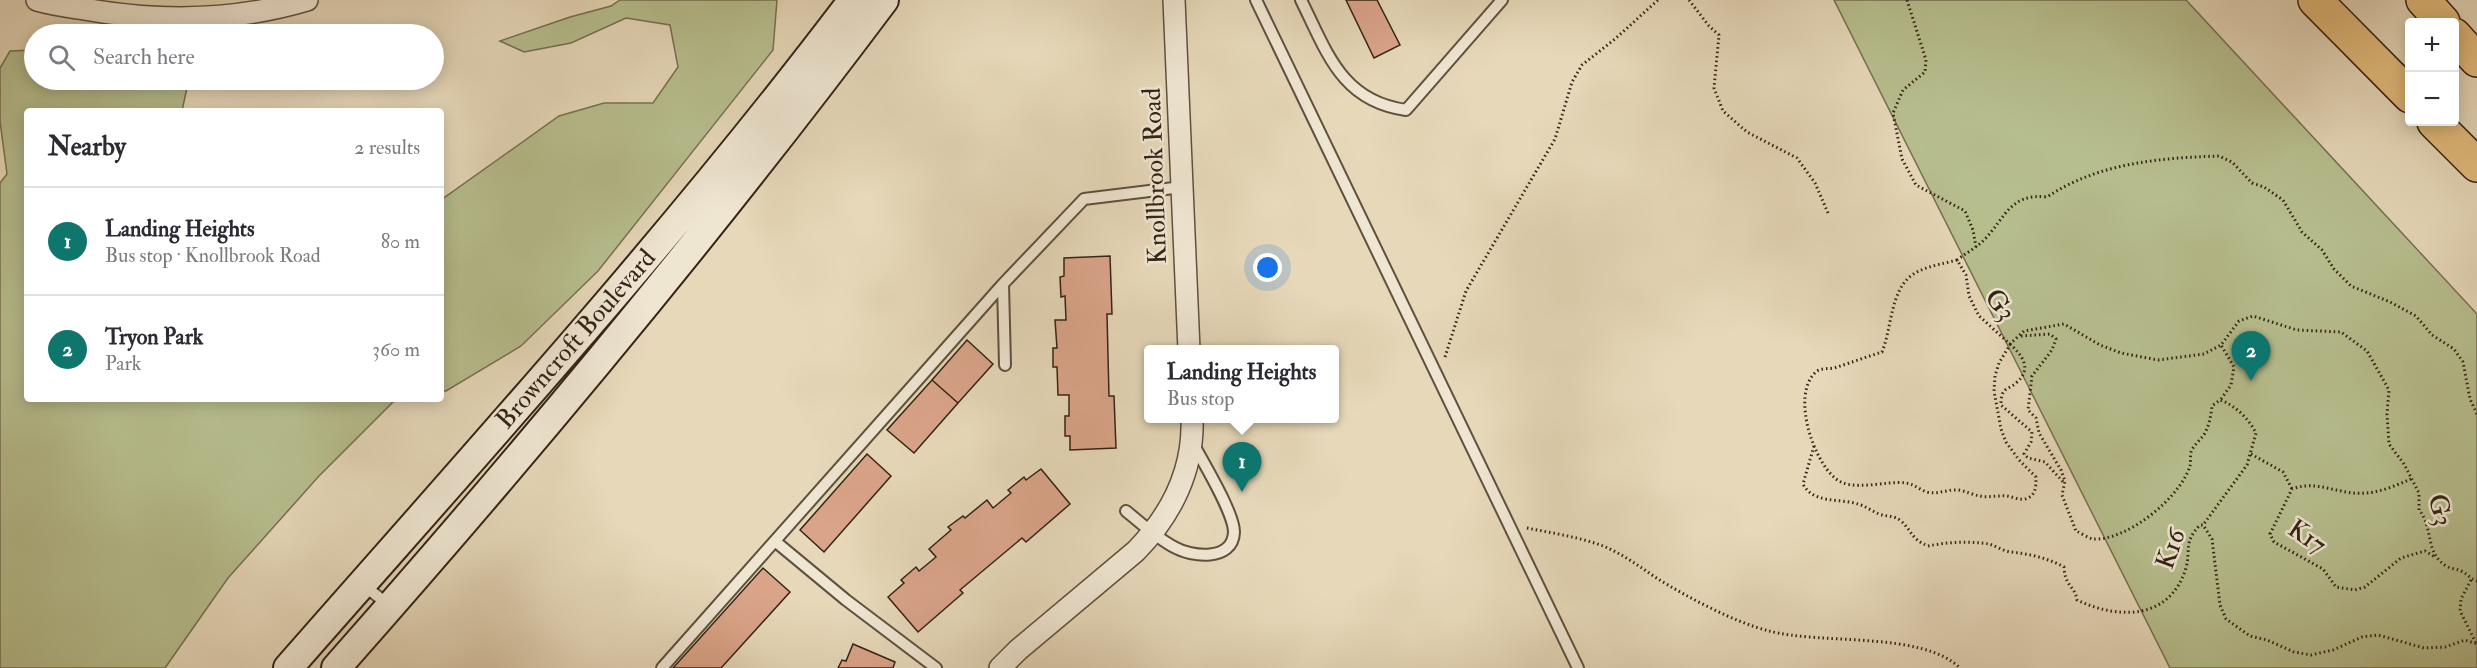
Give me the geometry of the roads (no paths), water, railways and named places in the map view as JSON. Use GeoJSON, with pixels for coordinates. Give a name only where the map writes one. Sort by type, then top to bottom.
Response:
{"type":"FeatureCollection","features":[{"type":"Feature","properties":{"kind":"highway"},"geometry":{"type":"LineString","coordinates":[[2315,0],[2405,92]]}},
{"type":"Feature","properties":{"kind":"highway"},"geometry":{"type":"LineString","coordinates":[[2423,0],[2439,18]]}},
{"type":"Feature","properties":{"kind":"highway"},"geometry":{"type":"LineString","coordinates":[[2459,40],[2477,60]]}},
{"type":"Feature","properties":{"kind":"highway"},"geometry":{"type":"LineString","coordinates":[[2438,126],[2477,165]]}},
{"type":"Feature","properties":{"kind":"main road","name":"Browncroft Boulevard"},"geometry":{"type":"LineString","coordinates":[[288,668],[646,259],[853,0]]}},
{"type":"Feature","properties":{"kind":"main road","name":"Browncroft Boulevard"},"geometry":{"type":"LineString","coordinates":[[336,668],[654,296],[884,0]]}},
{"type":"Feature","properties":{"kind":"street"},"geometry":{"type":"LineString","coordinates":[[37,0],[110,14],[173,19],[237,14],[307,0]]}},
{"type":"Feature","properties":{"kind":"street","name":"Knollbrook Road"},"geometry":{"type":"LineString","coordinates":[[1174,0],[1189,345]]}},
{"type":"Feature","properties":{"kind":"street"},"geometry":{"type":"LineString","coordinates":[[1000,668],[1154,533],[1181,485],[1192,442],[1192,423]]}},
{"type":"Feature","properties":{"kind":"lane"},"geometry":{"type":"LineString","coordinates":[[1256,0],[1578,668]]}},
{"type":"Feature","properties":{"kind":"lane"},"geometry":{"type":"LineString","coordinates":[[1301,0],[1336,70],[1366,99],[1391,108],[1406,110],[1502,0]]}},
{"type":"Feature","properties":{"kind":"lane"},"geometry":{"type":"LineString","coordinates":[[662,668],[1003,284],[1084,199],[1182,187]]}},
{"type":"Feature","properties":{"kind":"lane"},"geometry":{"type":"LineString","coordinates":[[1003,284],[1005,365]]}},
{"type":"Feature","properties":{"kind":"lane"},"geometry":{"type":"LineString","coordinates":[[1126,511],[1173,547],[1186,552],[1216,555],[1225,550],[1232,542],[1234,533],[1232,519],[1192,442]]}},
{"type":"Feature","properties":{"kind":"lane"},"geometry":{"type":"LineString","coordinates":[[776,542],[846,600],[936,668]]}},
{"type":"Feature","properties":{"kind":"lane"},"geometry":{"type":"LineString","coordinates":[[362,583],[390,606]]}},
{"type":"Feature","properties":{"kind":"place","name":"Tryon Park"},"geometry":{"type":"Point","coordinates":[2251,381]}},
{"type":"Feature","properties":{"kind":"place","name":"Landing Heights"},"geometry":{"type":"Point","coordinates":[1242,492]}}]}
